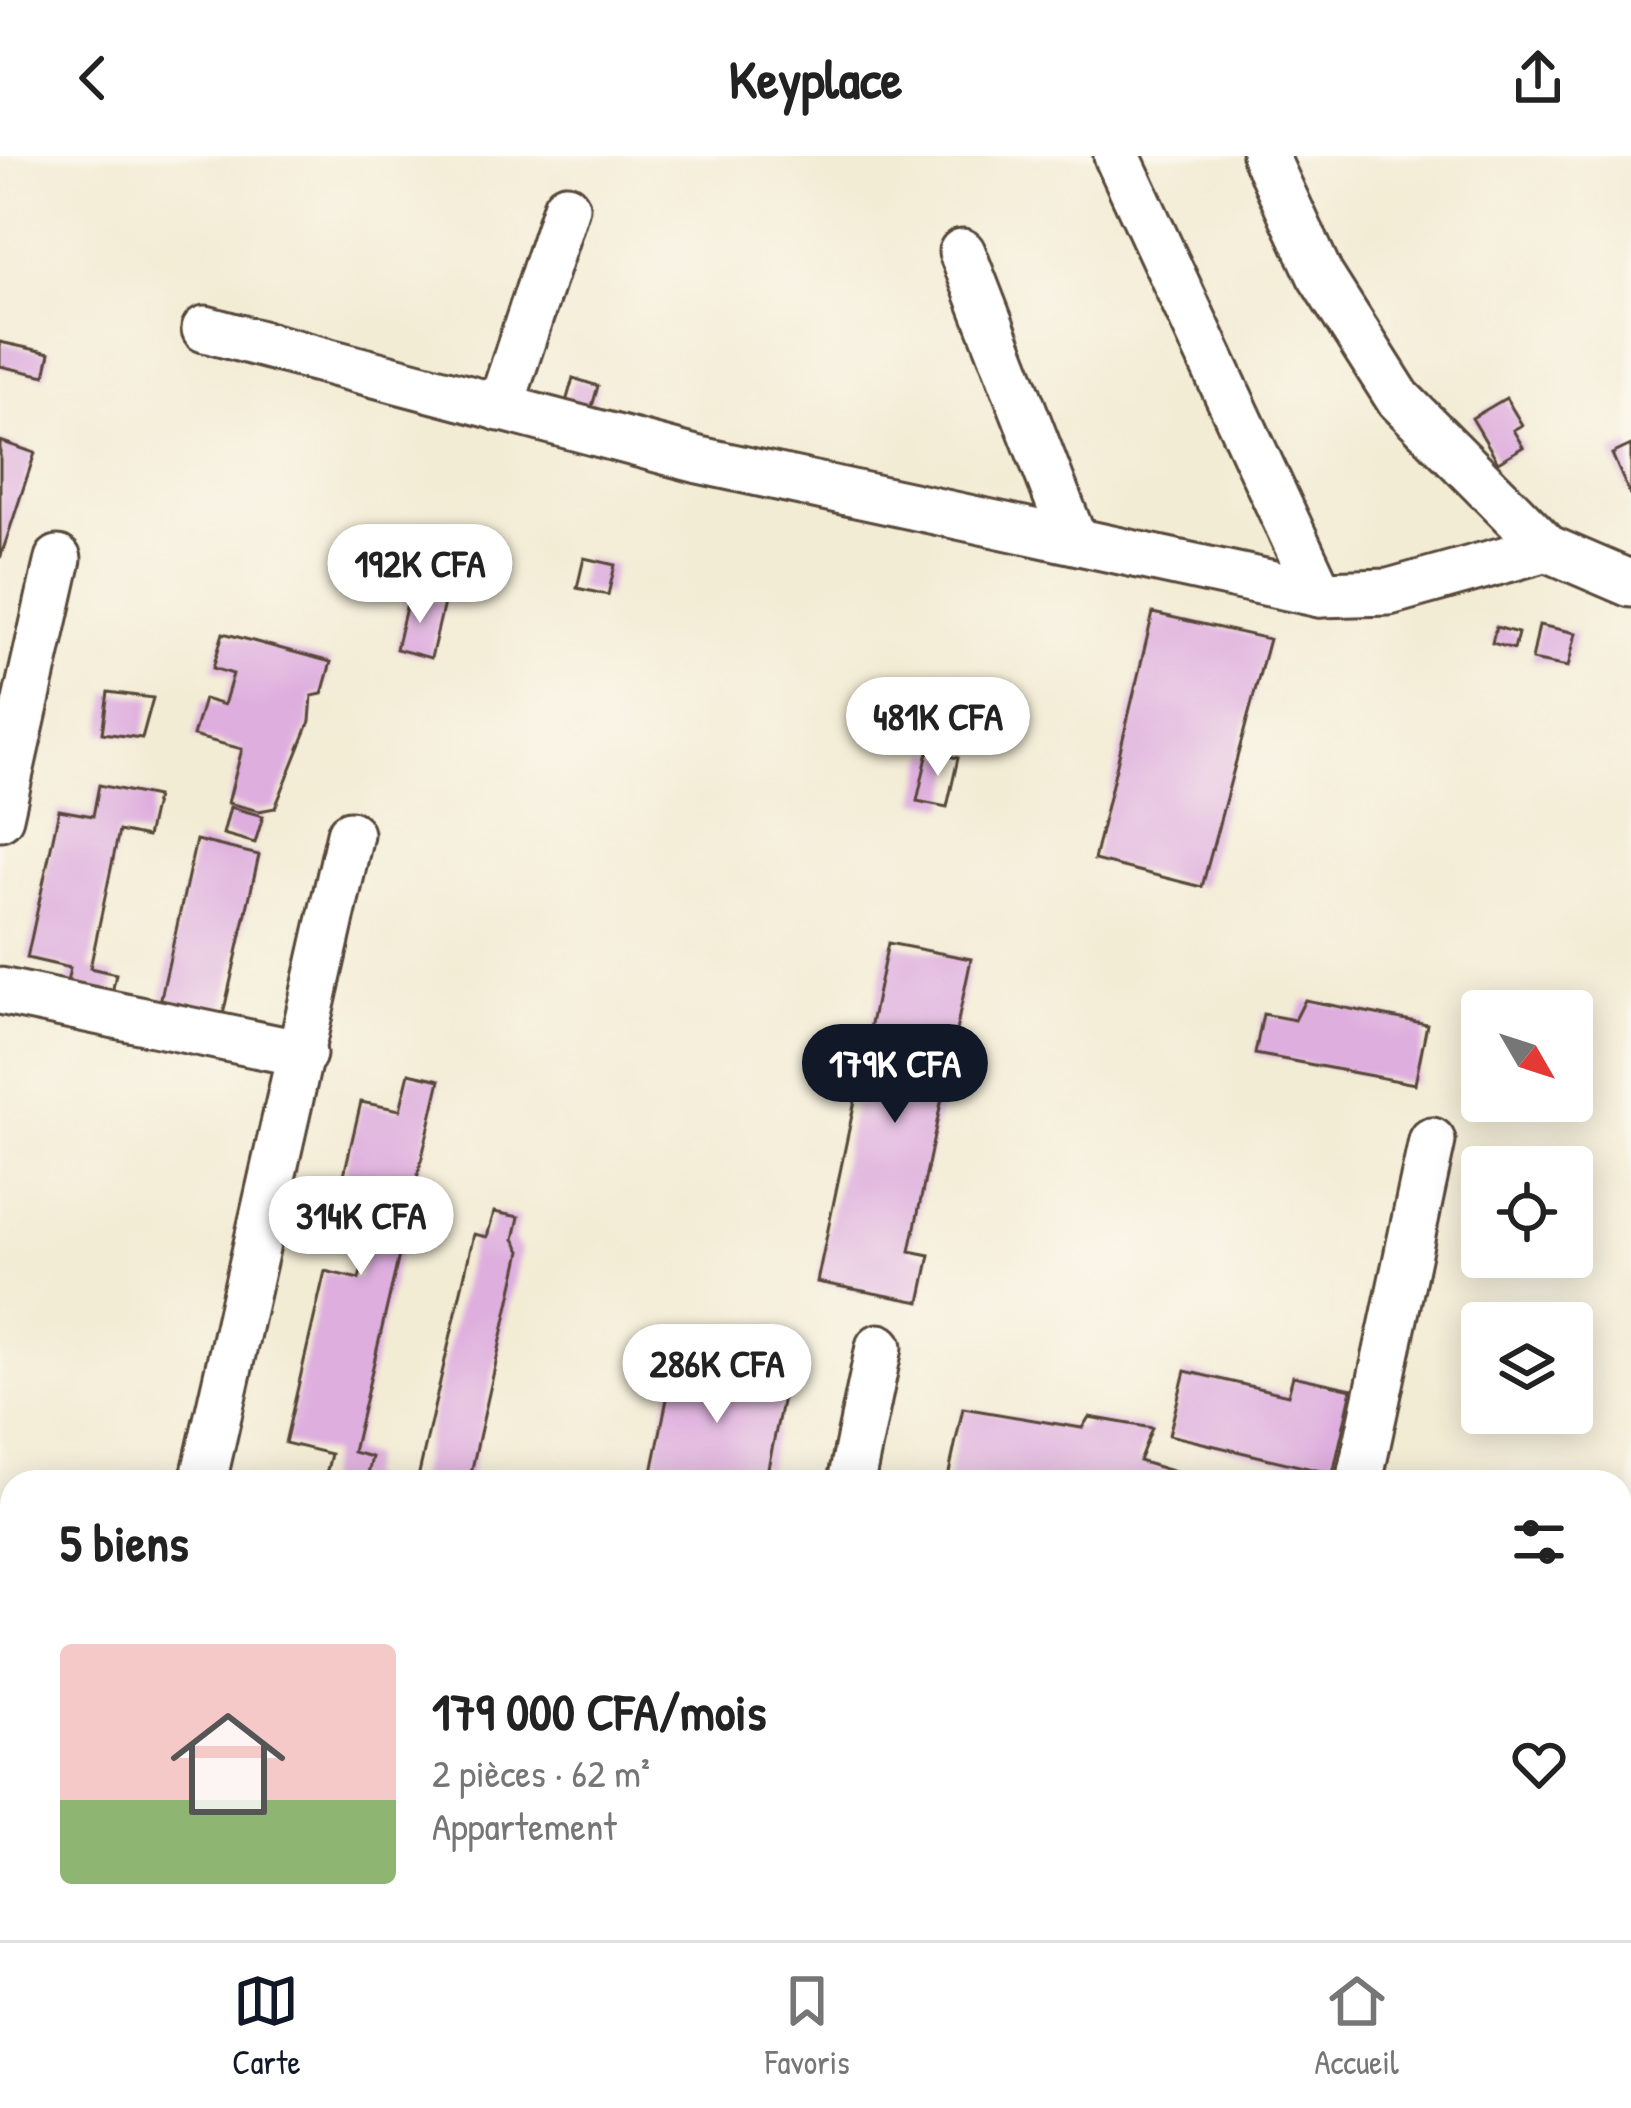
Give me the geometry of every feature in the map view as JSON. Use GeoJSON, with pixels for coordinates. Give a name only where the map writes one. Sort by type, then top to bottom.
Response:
{"type":"FeatureCollection","features":[{"type":"Feature","properties":{"kind":"street"},"geometry":{"type":"LineString","coordinates":[[1117,156],[1320,594]]}},
{"type":"Feature","properties":{"kind":"street"},"geometry":{"type":"LineString","coordinates":[[1264,156],[1319,275],[1397,398],[1547,548],[1631,584]]}},
{"type":"Feature","properties":{"kind":"street"},"geometry":{"type":"LineString","coordinates":[[500,408],[566,207]]}},
{"type":"Feature","properties":{"kind":"street"},"geometry":{"type":"LineString","coordinates":[[962,252],[1073,538]]}},
{"type":"Feature","properties":{"kind":"street"},"geometry":{"type":"LineString","coordinates":[[205,328],[699,460],[1320,594],[1389,592],[1547,548]]}},
{"type":"Feature","properties":{"kind":"street"},"geometry":{"type":"LineString","coordinates":[[0,817],[58,559]]}},
{"type":"Feature","properties":{"kind":"street"},"geometry":{"type":"LineString","coordinates":[[206,1470],[350,834]]}},
{"type":"Feature","properties":{"kind":"street"},"geometry":{"type":"LineString","coordinates":[[0,991],[303,1054]]}},
{"type":"Feature","properties":{"kind":"street"},"geometry":{"type":"LineString","coordinates":[[1362,1470],[1432,1141]]}},
{"type":"Feature","properties":{"kind":"street"},"geometry":{"type":"LineString","coordinates":[[853,1470],[879,1347]]}},
{"type":"Feature","properties":{"kind":"building"},"geometry":{"type":"Polygon","coordinates":[[[0,342],[50,353],[45,376],[0,366],[0,342]]]}},
{"type":"Feature","properties":{"kind":"building"},"geometry":{"type":"Polygon","coordinates":[[[573,378],[598,386],[591,410],[566,402],[573,378]]]}},
{"type":"Feature","properties":{"kind":"building"},"geometry":{"type":"Polygon","coordinates":[[[1506,398],[1522,425],[1513,430],[1523,447],[1498,462],[1472,418],[1506,398]]]}},
{"type":"Feature","properties":{"kind":"building"},"geometry":{"type":"Polygon","coordinates":[[[0,441],[35,453],[1,556],[0,555],[0,441]]]}},
{"type":"Feature","properties":{"kind":"building"},"geometry":{"type":"Polygon","coordinates":[[[1631,445],[1631,497],[1612,454],[1631,445]]]}},
{"type":"Feature","properties":{"kind":"building"},"geometry":{"type":"Polygon","coordinates":[[[584,558],[615,565],[608,595],[577,588],[584,558]]]}},
{"type":"Feature","properties":{"kind":"building"},"geometry":{"type":"Polygon","coordinates":[[[409,595],[444,603],[431,658],[396,649],[409,595]]]}},
{"type":"Feature","properties":{"kind":"building"},"geometry":{"type":"Polygon","coordinates":[[[1153,613],[1269,639],[1202,887],[1094,860],[1153,613]]]}},
{"type":"Feature","properties":{"kind":"building"},"geometry":{"type":"Polygon","coordinates":[[[1539,625],[1576,633],[1568,667],[1532,660],[1539,625]]]}},
{"type":"Feature","properties":{"kind":"building"},"geometry":{"type":"Polygon","coordinates":[[[1496,627],[1518,633],[1514,649],[1492,643],[1496,627]]]}},
{"type":"Feature","properties":{"kind":"building"},"geometry":{"type":"Polygon","coordinates":[[[223,633],[331,662],[322,694],[312,696],[310,721],[275,808],[259,811],[228,803],[242,749],[193,736],[204,699],[224,705],[233,674],[213,668],[223,633]]]}},
{"type":"Feature","properties":{"kind":"building"},"geometry":{"type":"Polygon","coordinates":[[[108,692],[153,698],[142,738],[102,733],[108,692]]]}},
{"type":"Feature","properties":{"kind":"building"},"geometry":{"type":"Polygon","coordinates":[[[928,752],[958,758],[947,807],[917,801],[928,752]]]}},
{"type":"Feature","properties":{"kind":"building"},"geometry":{"type":"Polygon","coordinates":[[[99,785],[156,797],[147,837],[119,831],[90,968],[116,974],[108,1012],[63,1003],[70,968],[27,958],[59,810],[93,816],[99,785]]]}},
{"type":"Feature","properties":{"kind":"building"},"geometry":{"type":"Polygon","coordinates":[[[230,807],[263,816],[255,843],[223,834],[230,807]]]}},
{"type":"Feature","properties":{"kind":"building"},"geometry":{"type":"Polygon","coordinates":[[[196,840],[259,855],[220,1028],[157,1016],[196,840]]]}},
{"type":"Feature","properties":{"kind":"building"},"geometry":{"type":"Polygon","coordinates":[[[888,943],[971,959],[910,1251],[930,1255],[920,1302],[817,1282],[888,943]]]}},
{"type":"Feature","properties":{"kind":"building"},"geometry":{"type":"Polygon","coordinates":[[[1305,1000],[1427,1024],[1415,1084],[1255,1054],[1263,1014],[1295,1020],[1305,1000]]]}},
{"type":"Feature","properties":{"kind":"building"},"geometry":{"type":"Polygon","coordinates":[[[409,1073],[440,1080],[353,1452],[372,1457],[369,1470],[327,1470],[331,1454],[285,1443],[325,1271],[359,1279],[365,1255],[327,1247],[361,1102],[400,1110],[409,1073]]]}},
{"type":"Feature","properties":{"kind":"building"},"geometry":{"type":"Polygon","coordinates":[[[494,1212],[519,1217],[514,1239],[521,1251],[472,1470],[420,1470],[474,1234],[487,1237],[494,1212]]]}},
{"type":"Feature","properties":{"kind":"building"},"geometry":{"type":"Polygon","coordinates":[[[675,1360],[786,1383],[768,1470],[652,1470],[675,1360]]]}},
{"type":"Feature","properties":{"kind":"building"},"geometry":{"type":"Polygon","coordinates":[[[1185,1371],[1288,1395],[1293,1376],[1352,1389],[1334,1470],[1316,1470],[1169,1435],[1185,1371]]]}},
{"type":"Feature","properties":{"kind":"building"},"geometry":{"type":"Polygon","coordinates":[[[963,1408],[1082,1428],[1089,1417],[1152,1428],[1139,1461],[1169,1470],[950,1470],[963,1408]]]}}]}
